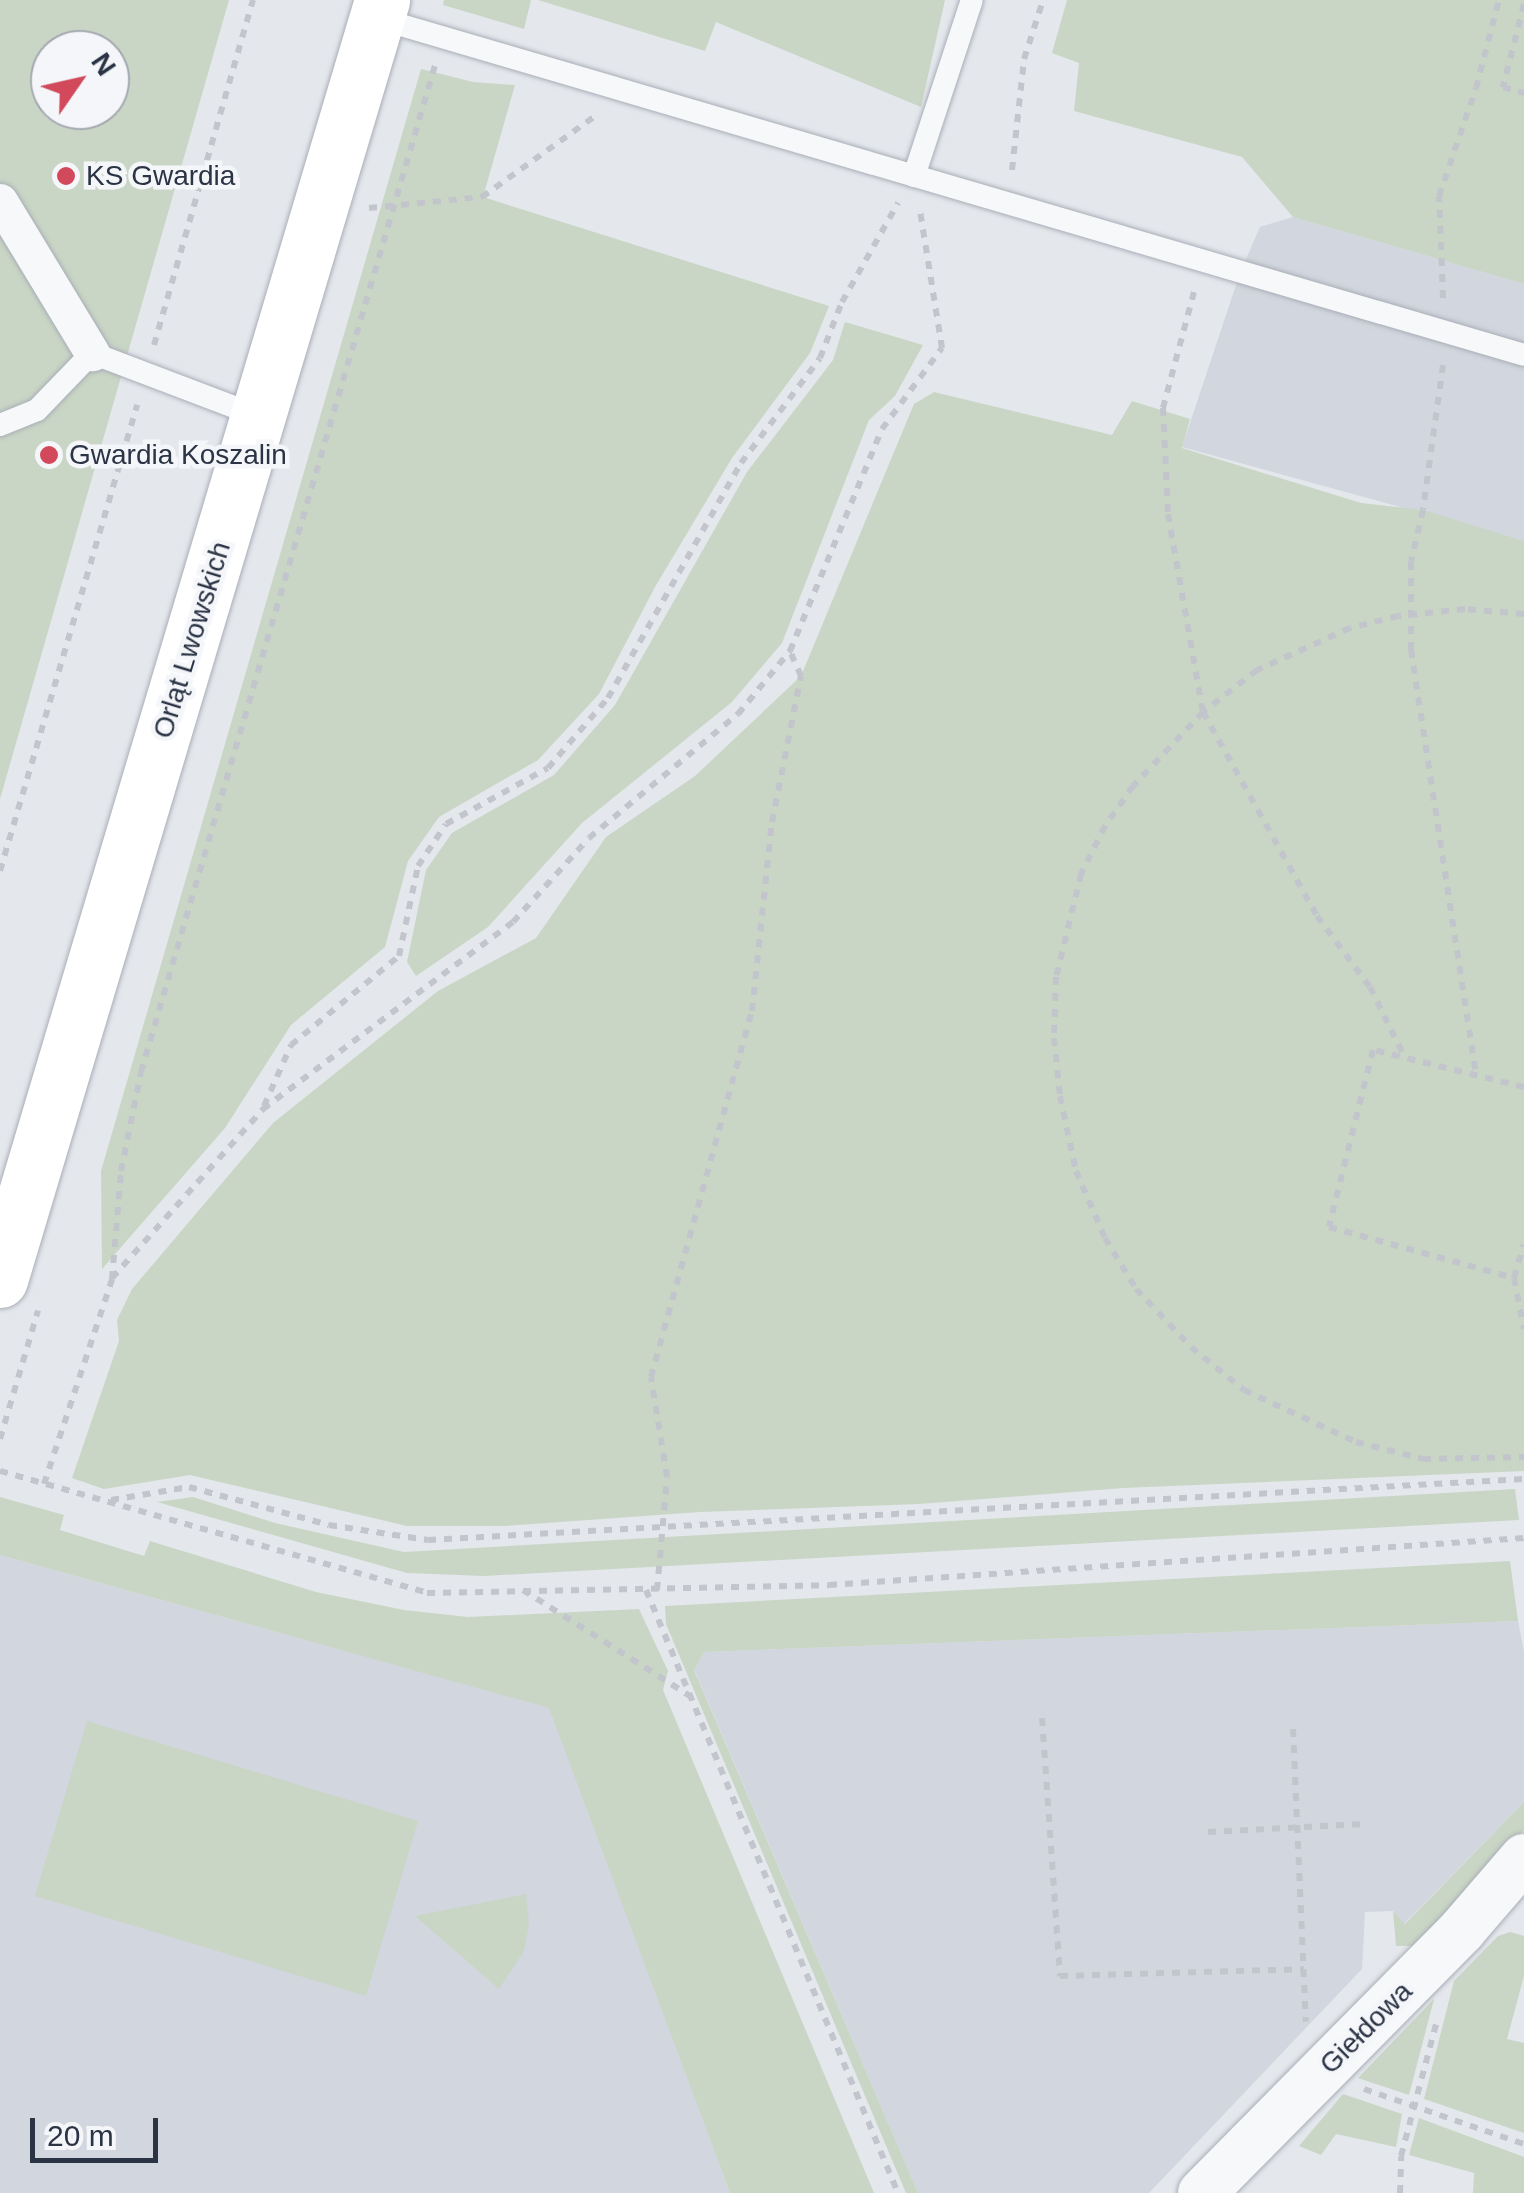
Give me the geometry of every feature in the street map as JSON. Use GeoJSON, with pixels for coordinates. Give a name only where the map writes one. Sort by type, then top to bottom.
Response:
{"type":"FeatureCollection","features":[{"type":"Feature","properties":{"kind":"main road","name":"Orląt Lwowskich"},"geometry":{"type":"LineString","coordinates":[[0,1280],[380,9]]}},
{"type":"Feature","properties":{"kind":"street"},"geometry":{"type":"LineString","coordinates":[[0,201],[92,354]]}},
{"type":"Feature","properties":{"kind":"street","name":"Giełdowa"},"geometry":{"type":"LineString","coordinates":[[1202,2193],[1462,1930],[1524,1858]]}},
{"type":"Feature","properties":{"kind":"lane"},"geometry":{"type":"LineString","coordinates":[[914,176],[972,0]]}},
{"type":"Feature","properties":{"kind":"lane"},"geometry":{"type":"LineString","coordinates":[[380,9],[443,37],[1524,354]]}},
{"type":"Feature","properties":{"kind":"lane"},"geometry":{"type":"LineString","coordinates":[[0,425],[37,410],[92,354],[259,416]]}},
{"type":"Feature","properties":{"kind":"path"},"geometry":{"type":"LineString","coordinates":[[0,871],[252,0]]}},
{"type":"Feature","properties":{"kind":"path"},"geometry":{"type":"LineString","coordinates":[[1008,204],[1024,58],[1043,0]]}},
{"type":"Feature","properties":{"kind":"path"},"geometry":{"type":"LineString","coordinates":[[1476,1076],[1412,650],[1410,562],[1423,510],[1448,333],[1439,259],[1440,196],[1476,88],[1499,0]]}},
{"type":"Feature","properties":{"kind":"path"},"geometry":{"type":"LineString","coordinates":[[1524,4],[1503,87],[1524,93]]}},
{"type":"Feature","properties":{"kind":"path"},"geometry":{"type":"LineString","coordinates":[[44,1484],[112,1279],[121,1171],[141,1072],[443,37]]}},
{"type":"Feature","properties":{"kind":"path"},"geometry":{"type":"LineString","coordinates":[[366,208],[482,196],[629,92]]}},
{"type":"Feature","properties":{"kind":"path"},"geometry":{"type":"LineString","coordinates":[[112,1279],[263,1109],[512,922],[589,838],[738,714],[790,652],[882,429],[942,348],[914,176]]}},
{"type":"Feature","properties":{"kind":"path"},"geometry":{"type":"LineString","coordinates":[[263,1109],[290,1045],[398,956],[418,866],[446,824],[548,768],[608,698],[740,463],[820,358],[842,302],[914,176]]}},
{"type":"Feature","properties":{"kind":"path"},"geometry":{"type":"LineString","coordinates":[[1202,262],[1163,408],[1168,514],[1204,712],[1317,916],[1370,987],[1405,1058]]}},
{"type":"Feature","properties":{"kind":"path"},"geometry":{"type":"LineString","coordinates":[[1524,614],[1465,609],[1411,614],[1350,628],[1304,645],[1257,670],[1204,712],[1134,786],[1105,826],[1082,874],[1066,922],[1056,977],[1054,1038],[1060,1096],[1076,1170],[1105,1238],[1136,1289],[1191,1347],[1244,1390],[1356,1442],[1423,1459],[1524,1457]]}},
{"type":"Feature","properties":{"kind":"path"},"geometry":{"type":"LineString","coordinates":[[658,1590],[667,1477],[651,1377],[752,1012],[772,822],[802,676],[790,652]]}},
{"type":"Feature","properties":{"kind":"path"},"geometry":{"type":"LineString","coordinates":[[1514,1278],[1329,1227],[1373,1050],[1524,1088]]}},
{"type":"Feature","properties":{"kind":"path"},"geometry":{"type":"LineString","coordinates":[[1524,1244],[1514,1278],[1524,1328]]}},
{"type":"Feature","properties":{"kind":"path"},"geometry":{"type":"LineString","coordinates":[[0,1472],[426,1592],[829,1586],[1524,1538]]}},
{"type":"Feature","properties":{"kind":"path"},"geometry":{"type":"LineString","coordinates":[[105,1501],[189,1487],[329,1525],[428,1540],[1524,1479]]}},
{"type":"Feature","properties":{"kind":"path"},"geometry":{"type":"LineString","coordinates":[[522,1590],[691,1696]]}},
{"type":"Feature","properties":{"kind":"path"},"geometry":{"type":"LineString","coordinates":[[646,1590],[898,2193]]}},
{"type":"Feature","properties":{"kind":"path"},"geometry":{"type":"LineString","coordinates":[[1042,1718],[1060,1976],[1304,1970]]}},
{"type":"Feature","properties":{"kind":"path"},"geometry":{"type":"LineString","coordinates":[[1293,1729],[1304,1970],[1317,2077],[1524,2144]]}},
{"type":"Feature","properties":{"kind":"path"},"geometry":{"type":"LineString","coordinates":[[1208,1832],[1364,1824]]}},
{"type":"Feature","properties":{"kind":"path"},"geometry":{"type":"LineString","coordinates":[[1400,2193],[1401,2156],[1436,2022]]}},
{"type":"Feature","properties":{"kind":"shaded area"},"geometry":{"type":"Polygon","coordinates":[[[1293,217],[1524,284],[1524,541],[1182,447],[1240,273],[1260,227],[1293,217]]]}},
{"type":"Feature","properties":{"kind":"shaded area"},"geometry":{"type":"Polygon","coordinates":[[[0,1555],[550,1708],[730,2193],[0,2193],[0,1555]]]}},
{"type":"Feature","properties":{"kind":"shaded area"},"geometry":{"type":"Polygon","coordinates":[[[1518,1621],[1524,1652],[1524,1802],[1404,1924],[1393,1911],[1365,1912],[1362,1969],[1149,2193],[918,2193],[694,1669],[704,1652],[1518,1621]]]}},
{"type":"Feature","properties":{"kind":"green space","name":"Gwardia Koszalin"},"geometry":{"type":"Polygon","coordinates":[[[0,0],[229,0],[0,799],[0,0]]]}},
{"type":"Feature","properties":{"kind":"green space"},"geometry":{"type":"Polygon","coordinates":[[[444,0],[531,0],[524,29],[443,5],[444,0]]]}},
{"type":"Feature","properties":{"kind":"green space"},"geometry":{"type":"Polygon","coordinates":[[[538,0],[945,0],[921,107],[716,22],[705,51],[538,0]]]}},
{"type":"Feature","properties":{"kind":"green space"},"geometry":{"type":"Polygon","coordinates":[[[1067,0],[1524,0],[1524,284],[1293,217],[1242,157],[1074,111],[1079,63],[1052,53],[1067,0]]]}},
{"type":"Feature","properties":{"kind":"green space"},"geometry":{"type":"Polygon","coordinates":[[[421,69],[473,82],[515,85],[483,197],[829,306],[810,353],[732,458],[655,587],[599,694],[538,760],[439,817],[408,861],[385,947],[291,1025],[225,1128],[102,1269],[101,1171],[421,69]]]}},
{"type":"Feature","properties":{"kind":"green space"},"geometry":{"type":"Polygon","coordinates":[[[845,322],[923,345],[895,396],[869,420],[782,643],[732,702],[582,823],[488,927],[416,976],[407,962],[426,870],[452,833],[554,775],[615,705],[747,472],[833,360],[845,322]]]}},
{"type":"Feature","properties":{"kind":"green space"},"geometry":{"type":"Polygon","coordinates":[[[934,392],[1112,435],[1132,401],[1190,419],[1182,448],[1361,503],[1423,510],[1524,541],[1524,1471],[1123,1488],[919,1504],[700,1512],[506,1526],[407,1526],[190,1475],[104,1489],[72,1478],[119,1341],[117,1320],[132,1289],[273,1123],[438,991],[536,938],[606,837],[695,776],[801,676],[914,404],[934,392]]]}},
{"type":"Feature","properties":{"kind":"green space"},"geometry":{"type":"Polygon","coordinates":[[[1515,1489],[1519,1520],[484,1576],[407,1573],[157,1502],[193,1497],[275,1523],[404,1552],[1515,1489]]]}},
{"type":"Feature","properties":{"kind":"green space"},"geometry":{"type":"Polygon","coordinates":[[[0,1497],[64,1515],[60,1530],[144,1556],[150,1541],[316,1592],[404,1610],[468,1617],[639,1609],[668,1671],[663,1690],[874,2193],[730,2193],[549,1708],[0,1555],[0,1497]]]}},
{"type":"Feature","properties":{"kind":"green space"},"geometry":{"type":"Polygon","coordinates":[[[1510,1561],[1518,1621],[704,1652],[694,1670],[918,2193],[906,2193],[666,1624],[665,1606],[1510,1561]]]}},
{"type":"Feature","properties":{"kind":"green space"},"geometry":{"type":"Polygon","coordinates":[[[87,1721],[418,1821],[366,1996],[35,1896],[87,1721]]]}},
{"type":"Feature","properties":{"kind":"green space"},"geometry":{"type":"Polygon","coordinates":[[[1524,1802],[1524,1830],[1414,1946],[1396,1946],[1393,1911],[1405,1924],[1524,1802]]]}},
{"type":"Feature","properties":{"kind":"green space"},"geometry":{"type":"Polygon","coordinates":[[[526,1894],[529,1924],[524,1951],[499,1989],[415,1916],[526,1894]]]}},
{"type":"Feature","properties":{"kind":"green space"},"geometry":{"type":"Polygon","coordinates":[[[1510,1932],[1524,1936],[1524,1976],[1507,2039],[1524,2043],[1524,2133],[1424,2099],[1454,1981],[1498,1936],[1510,1932]]]}},
{"type":"Feature","properties":{"kind":"green space"},"geometry":{"type":"Polygon","coordinates":[[[1434,1999],[1409,2095],[1358,2078],[1434,1999]]]}},
{"type":"Feature","properties":{"kind":"green space"},"geometry":{"type":"Polygon","coordinates":[[[1343,2094],[1402,2114],[1396,2147],[1336,2134],[1321,2155],[1299,2146],[1343,2094]]]}},
{"type":"Feature","properties":{"kind":"green space"},"geometry":{"type":"Polygon","coordinates":[[[1419,2118],[1524,2157],[1524,2193],[1473,2193],[1474,2173],[1409,2155],[1419,2118]]]}},
{"type":"Feature","properties":{"kind":"place","name":"KS Gwardia"},"geometry":{"type":"Point","coordinates":[66,176]}},
{"type":"Feature","properties":{"kind":"place","name":"Gwardia Koszalin"},"geometry":{"type":"Point","coordinates":[49,455]}}]}
